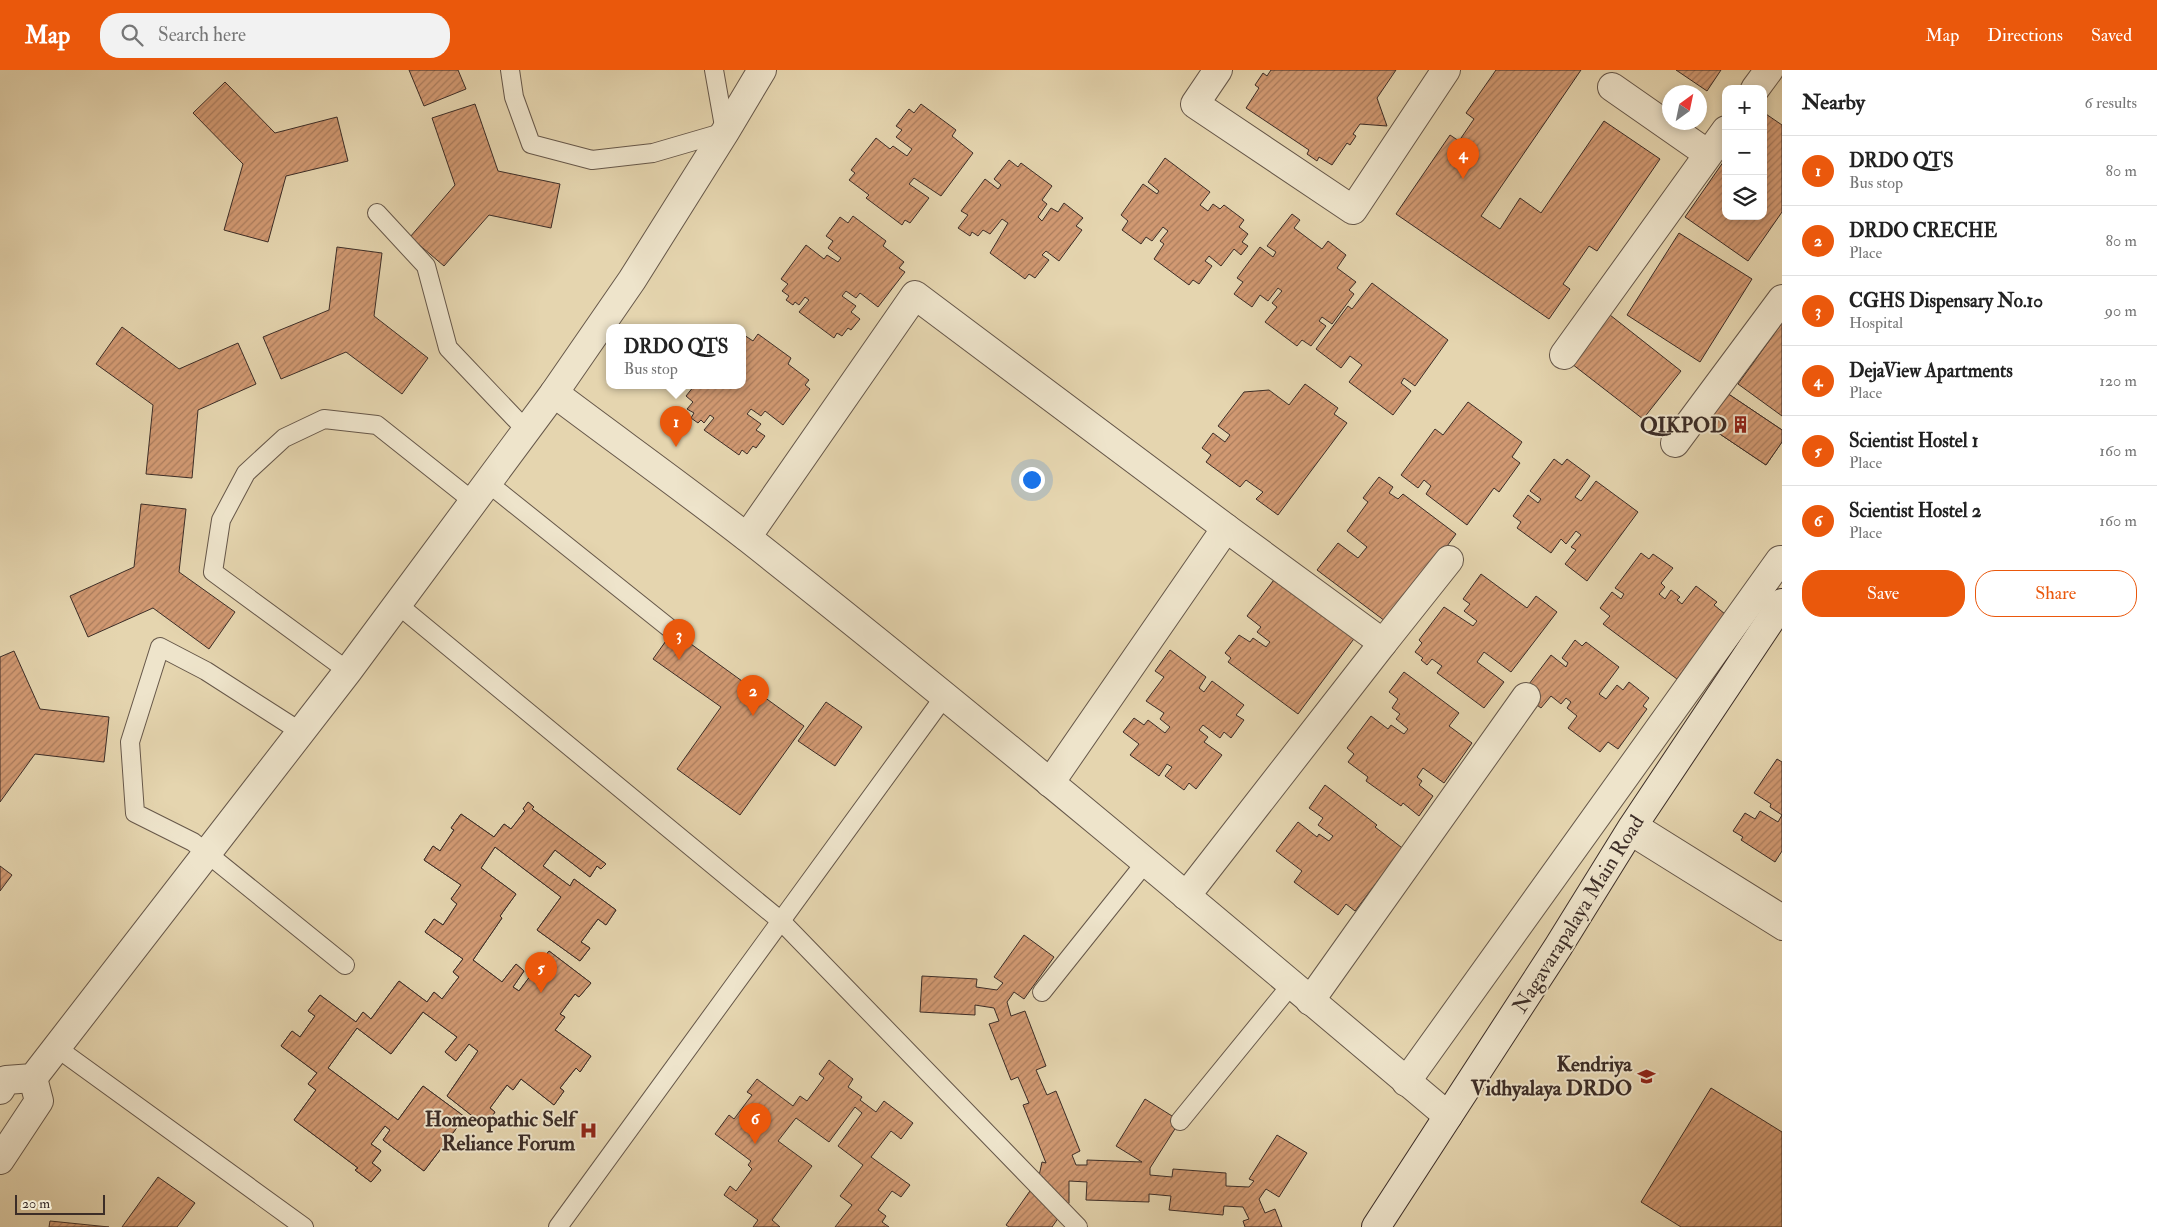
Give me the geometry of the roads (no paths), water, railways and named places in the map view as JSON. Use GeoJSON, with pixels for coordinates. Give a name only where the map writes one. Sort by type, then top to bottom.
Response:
{"type":"FeatureCollection","features":[{"type":"Feature","properties":{"kind":"street"},"geometry":{"type":"LineString","coordinates":[[0,1090],[6,1080],[33,1078],[348,671],[554,394],[632,280],[762,70]]}},
{"type":"Feature","properties":{"kind":"street"},"geometry":{"type":"LineString","coordinates":[[1218,70],[1194,104],[1353,210],[1446,70]]}},
{"type":"Feature","properties":{"kind":"street"},"geometry":{"type":"LineString","coordinates":[[1758,85],[1769,70]]}},
{"type":"Feature","properties":{"kind":"street"},"geometry":{"type":"LineString","coordinates":[[1612,88],[1708,154]]}},
{"type":"Feature","properties":{"kind":"street"},"geometry":{"type":"LineString","coordinates":[[1564,355],[1722,135]]}},
{"type":"Feature","properties":{"kind":"street"},"geometry":{"type":"LineString","coordinates":[[747,537],[915,295],[1383,643]]}},
{"type":"Feature","properties":{"kind":"street"},"geometry":{"type":"LineString","coordinates":[[1674,443],[1782,300]]}},
{"type":"Feature","properties":{"kind":"street"},"geometry":{"type":"LineString","coordinates":[[554,394],[747,537],[1050,783],[1448,1116]]}},
{"type":"Feature","properties":{"kind":"street"},"geometry":{"type":"LineString","coordinates":[[1050,783],[1226,528]]}},
{"type":"Feature","properties":{"kind":"street"},"geometry":{"type":"LineString","coordinates":[[1186,896],[1450,560]]}},
{"type":"Feature","properties":{"kind":"street"},"geometry":{"type":"LineString","coordinates":[[1406,1082],[1780,560]]}},
{"type":"Feature","properties":{"kind":"street","name":"Nagavarapalaya Main Road"},"geometry":{"type":"LineString","coordinates":[[1376,1227],[1558,947],[1632,829],[1782,603]]}},
{"type":"Feature","properties":{"kind":"street"},"geometry":{"type":"LineString","coordinates":[[1301,993],[1526,697]]}},
{"type":"Feature","properties":{"kind":"street"},"geometry":{"type":"LineString","coordinates":[[0,1160],[39,1101],[33,1078]]}},
{"type":"Feature","properties":{"kind":"lane"},"geometry":{"type":"LineString","coordinates":[[510,70],[514,98],[531,144],[592,160],[653,153],[725,132],[714,70]]}},
{"type":"Feature","properties":{"kind":"lane"},"geometry":{"type":"LineString","coordinates":[[378,214],[426,266],[448,348],[526,431]]}},
{"type":"Feature","properties":{"kind":"lane"},"geometry":{"type":"LineString","coordinates":[[348,671],[214,572],[221,520],[246,473],[284,438],[324,419],[377,425],[481,492],[673,632]]}},
{"type":"Feature","properties":{"kind":"lane"},"geometry":{"type":"LineString","coordinates":[[397,604],[781,921],[1078,1227]]}},
{"type":"Feature","properties":{"kind":"lane"},"geometry":{"type":"LineString","coordinates":[[301,732],[206,671],[160,647],[130,742],[135,813],[193,842],[345,965]]}},
{"type":"Feature","properties":{"kind":"lane"},"geometry":{"type":"LineString","coordinates":[[558,1227],[944,697]]}},
{"type":"Feature","properties":{"kind":"lane"},"geometry":{"type":"LineString","coordinates":[[1632,829],[1782,913]]}},
{"type":"Feature","properties":{"kind":"lane"},"geometry":{"type":"LineString","coordinates":[[1632,829],[1782,931]]}},
{"type":"Feature","properties":{"kind":"lane"},"geometry":{"type":"LineString","coordinates":[[1042,992],[1145,862]]}},
{"type":"Feature","properties":{"kind":"lane"},"geometry":{"type":"LineString","coordinates":[[1180,1121],[1301,993]]}},
{"type":"Feature","properties":{"kind":"lane"},"geometry":{"type":"LineString","coordinates":[[57,1048],[304,1227]]}},
{"type":"Feature","properties":{"kind":"place","name":"DejaView Apartments"},"geometry":{"type":"Point","coordinates":[1463,179]}},
{"type":"Feature","properties":{"kind":"place","name":"QIKPOD"},"geometry":{"type":"Point","coordinates":[1741,425]}},
{"type":"Feature","properties":{"kind":"place","name":"DRDO QTS"},"geometry":{"type":"Point","coordinates":[676,447]}},
{"type":"Feature","properties":{"kind":"place","name":"CGHS Dispensary No.10"},"geometry":{"type":"Point","coordinates":[679,660]}},
{"type":"Feature","properties":{"kind":"place","name":"DRDO CRECHE"},"geometry":{"type":"Point","coordinates":[753,716]}},
{"type":"Feature","properties":{"kind":"place","name":"Scientist Hostel 1"},"geometry":{"type":"Point","coordinates":[541,993]}},
{"type":"Feature","properties":{"kind":"place","name":"Kendriya Vidhyalaya DRDO"},"geometry":{"type":"Point","coordinates":[1646,1076]}},
{"type":"Feature","properties":{"kind":"place","name":"Homeopathic Self Reliance Forum"},"geometry":{"type":"Point","coordinates":[589,1131]}},
{"type":"Feature","properties":{"kind":"place","name":"Scientist Hostel 2"},"geometry":{"type":"Point","coordinates":[755,1144]}}]}
